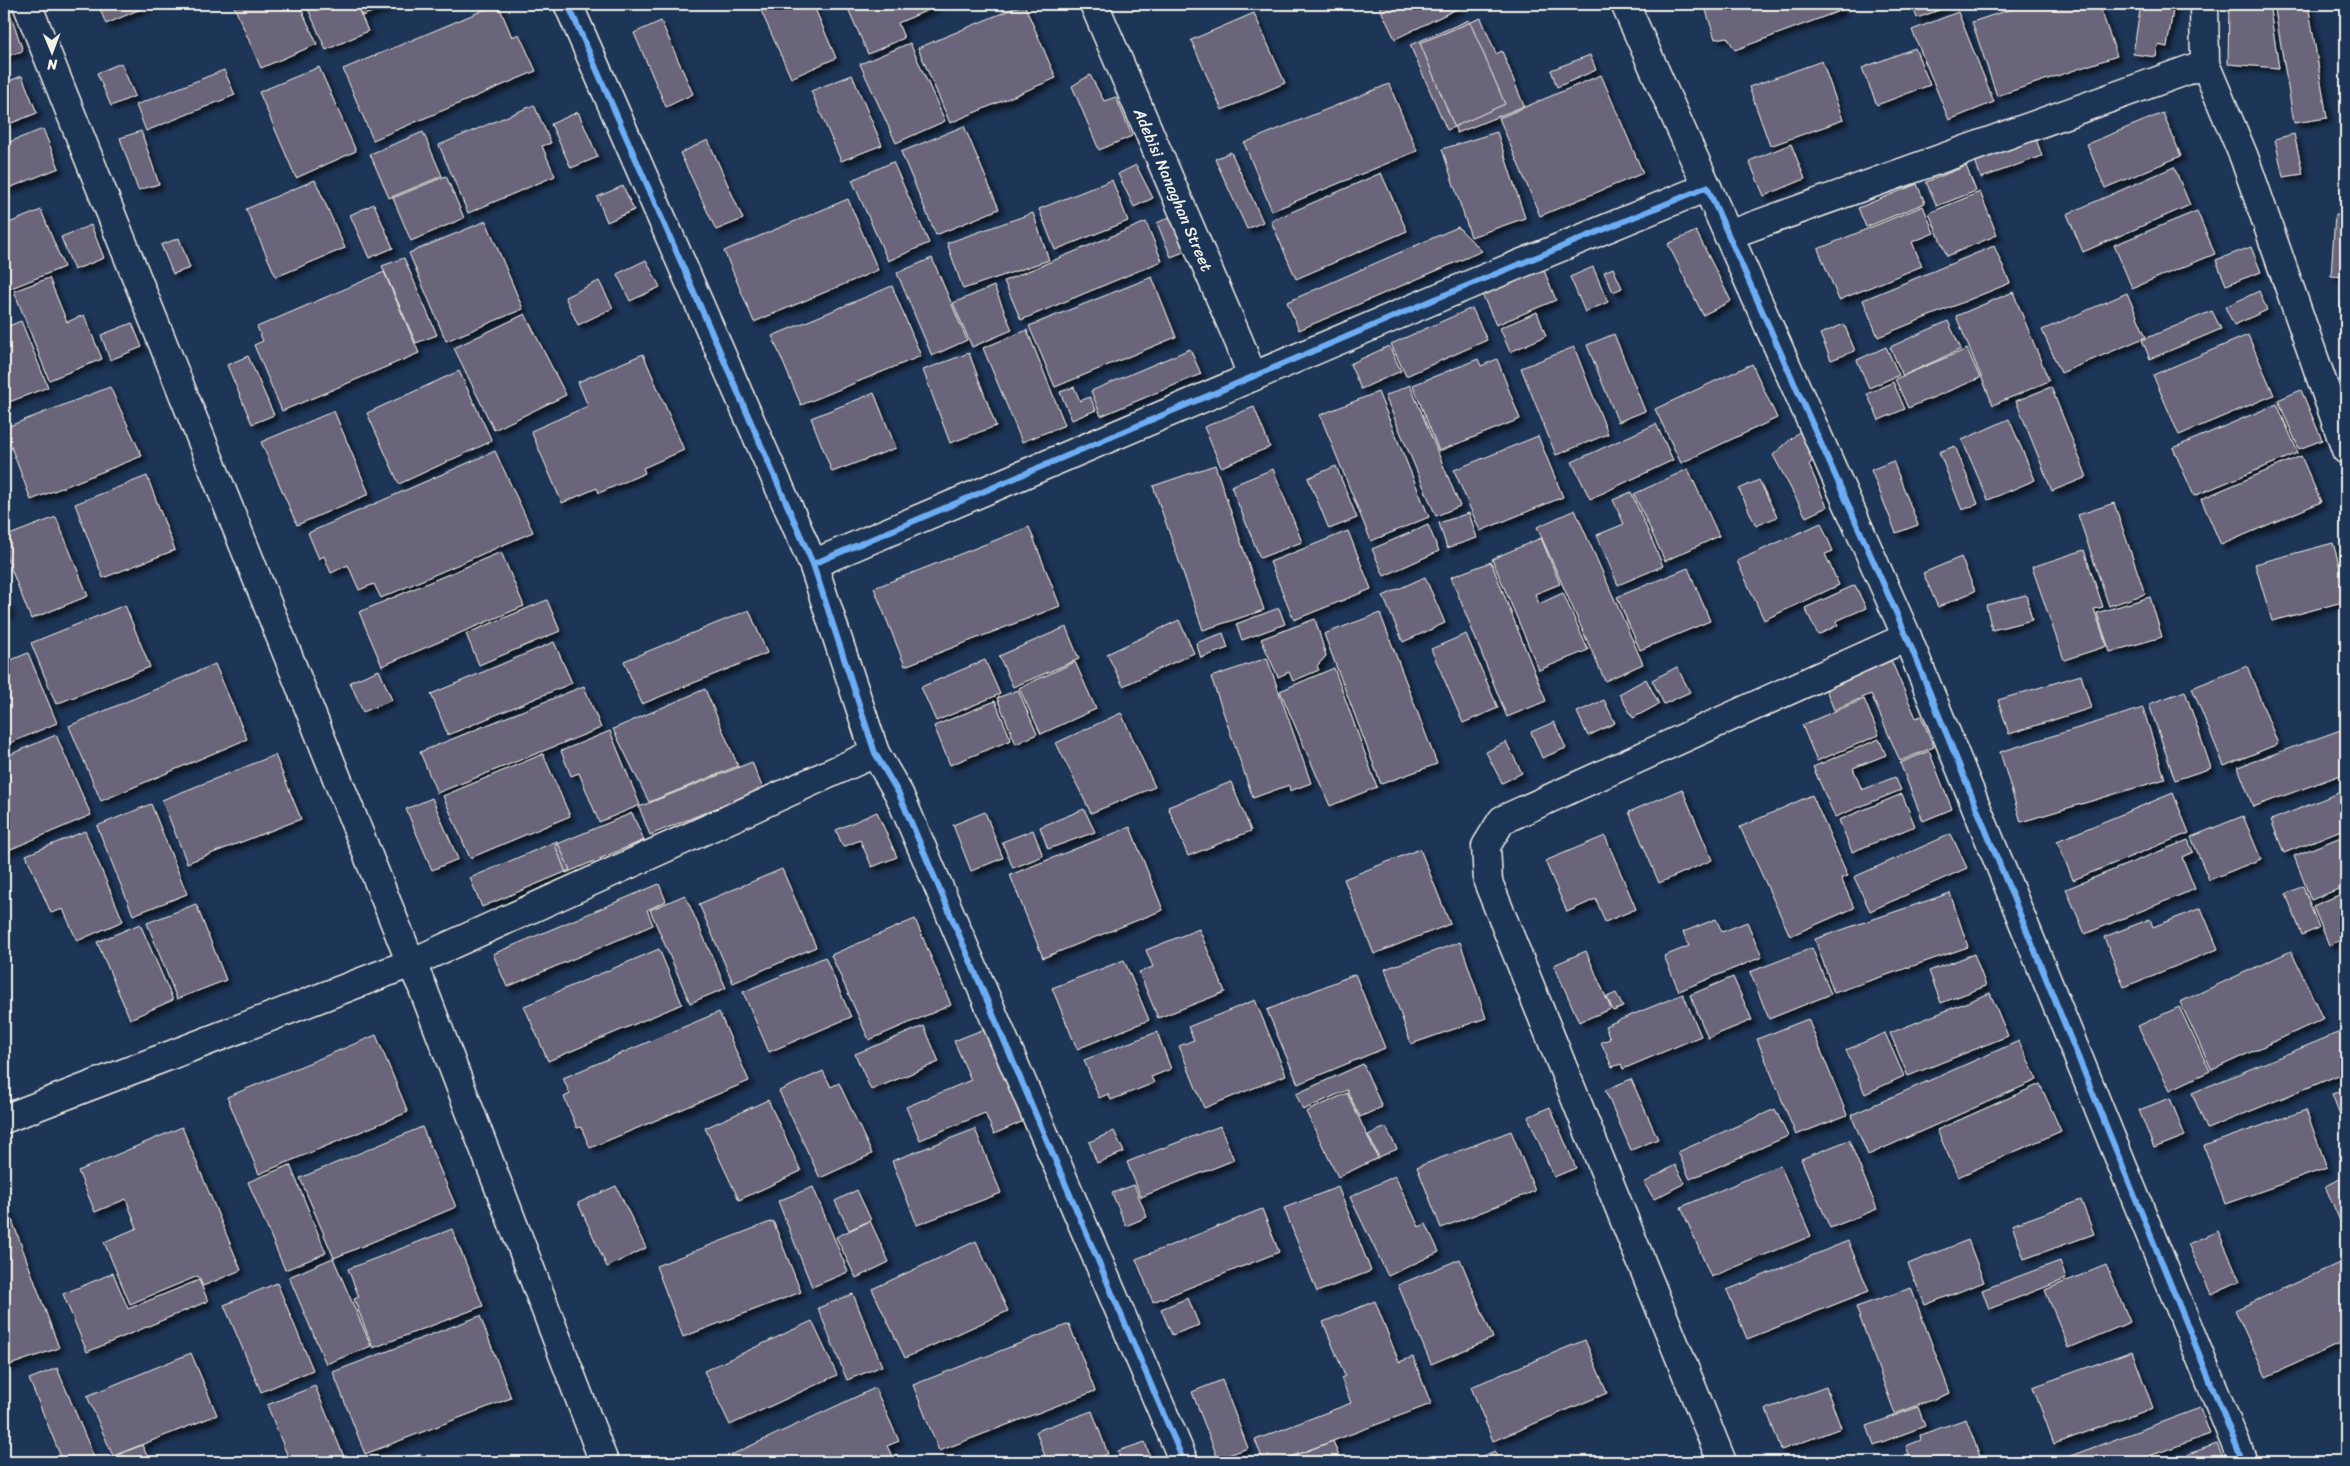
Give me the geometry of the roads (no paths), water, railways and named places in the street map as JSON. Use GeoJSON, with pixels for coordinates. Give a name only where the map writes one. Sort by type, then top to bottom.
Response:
{"type":"FeatureCollection","features":[{"type":"Feature","properties":{"kind":"street"},"geometry":{"type":"LineString","coordinates":[[27,4],[411,963],[422,986],[604,1462]]}},
{"type":"Feature","properties":{"kind":"street"},"geometry":{"type":"LineString","coordinates":[[568,4],[813,564],[875,753],[899,794],[1184,1462]]}},
{"type":"Feature","properties":{"kind":"street","name":"Adebisi Nanaghan Street"},"geometry":{"type":"LineString","coordinates":[[1094,4],[1240,344],[1252,377]]}},
{"type":"Feature","properties":{"kind":"street"},"geometry":{"type":"LineString","coordinates":[[1625,4],[1907,637],[2244,1462]]}},
{"type":"Feature","properties":{"kind":"street"},"geometry":{"type":"LineString","coordinates":[[2204,4],[2205,64],[2244,157],[2346,450]]}},
{"type":"Feature","properties":{"kind":"street"},"geometry":{"type":"LineString","coordinates":[[1728,234],[2205,64]]}},
{"type":"Feature","properties":{"kind":"street"},"geometry":{"type":"LineString","coordinates":[[813,564],[1252,377],[1707,187]]}},
{"type":"Feature","properties":{"kind":"street"},"geometry":{"type":"LineString","coordinates":[[1722,1462],[1488,882],[1486,846],[1502,820],[1907,637]]}},
{"type":"Feature","properties":{"kind":"street"},"geometry":{"type":"LineString","coordinates":[[4,1119],[411,963],[875,753]]}}]}
